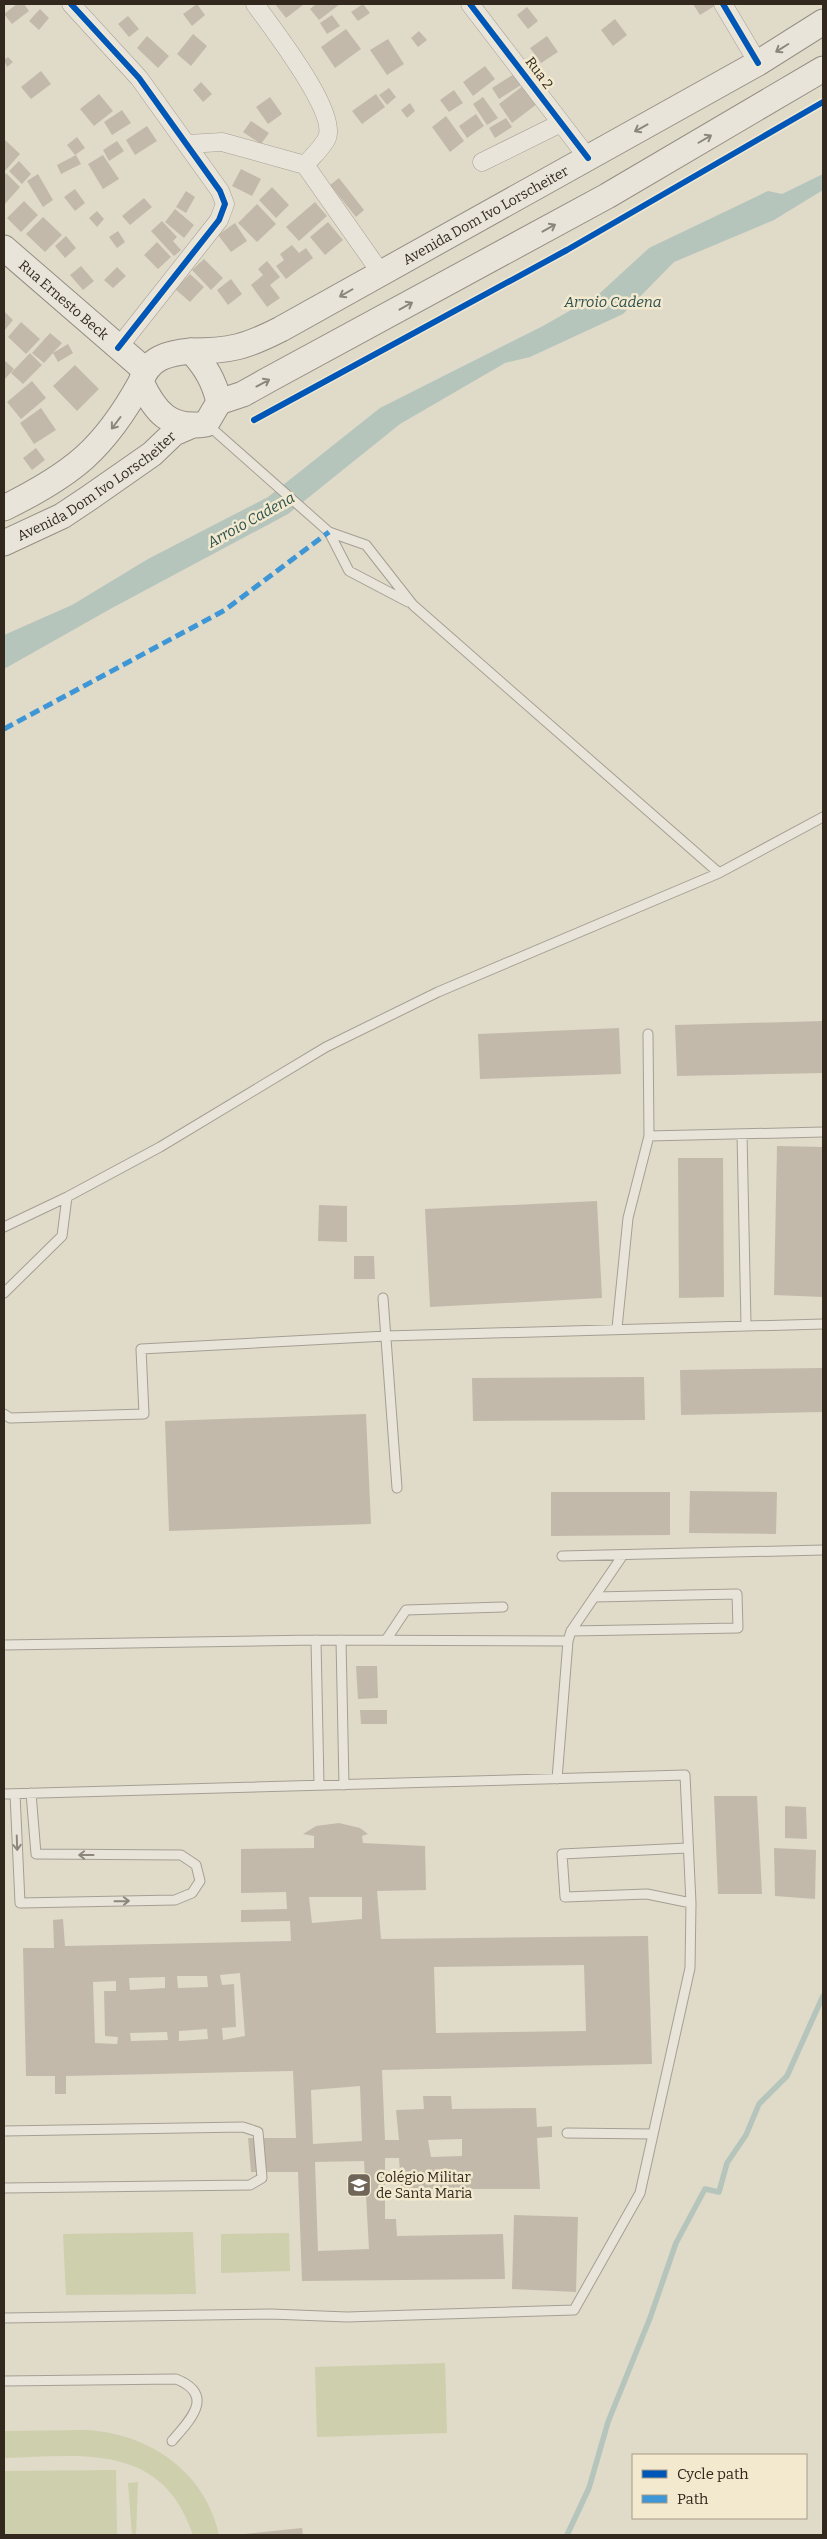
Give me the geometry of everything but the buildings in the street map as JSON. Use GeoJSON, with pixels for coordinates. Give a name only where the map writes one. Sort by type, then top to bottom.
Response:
{"type":"FeatureCollection","features":[{"type":"Feature","properties":{"kind":"main road","name":"Avenida Dom Ivo Lorscheiter"},"geometry":{"type":"LineString","coordinates":[[4,508],[64,475],[90,455],[122,416],[143,376],[154,360],[174,353],[222,351],[244,347],[301,318],[758,63],[823,22]]}},
{"type":"Feature","properties":{"kind":"main road"},"geometry":{"type":"LineString","coordinates":[[197,425],[218,402],[243,394],[598,200],[823,69]]}},
{"type":"Feature","properties":{"kind":"main road","name":"Rua Ernesto Beck"},"geometry":{"type":"LineString","coordinates":[[4,248],[118,348],[143,376]]}},
{"type":"Feature","properties":{"kind":"main road"},"geometry":{"type":"LineString","coordinates":[[191,351],[204,366],[215,385],[218,402]]}},
{"type":"Feature","properties":{"kind":"main road","name":"Avenida Dom Ivo Lorscheiter"},"geometry":{"type":"LineString","coordinates":[[143,376],[150,402],[169,420],[197,425]]}},
{"type":"Feature","properties":{"kind":"main road","name":"Avenida Dom Ivo Lorscheiter"},"geometry":{"type":"LineString","coordinates":[[4,544],[76,507],[125,475],[174,433],[197,425]]}},
{"type":"Feature","properties":{"kind":"street"},"geometry":{"type":"LineString","coordinates":[[71,4],[139,78],[220,191],[225,204],[219,220],[118,348]]}},
{"type":"Feature","properties":{"kind":"street"},"geometry":{"type":"LineString","coordinates":[[255,4],[314,90],[327,117],[327,137],[305,165]]}},
{"type":"Feature","properties":{"kind":"street","name":"Rua 2"},"geometry":{"type":"LineString","coordinates":[[470,4],[588,158]]}},
{"type":"Feature","properties":{"kind":"street"},"geometry":{"type":"LineString","coordinates":[[723,4],[758,63]]}},
{"type":"Feature","properties":{"kind":"street"},"geometry":{"type":"LineString","coordinates":[[482,162],[561,123]]}},
{"type":"Feature","properties":{"kind":"street"},"geometry":{"type":"LineString","coordinates":[[187,144],[222,142],[305,165],[381,272]]}},
{"type":"Feature","properties":{"kind":"lane"},"geometry":{"type":"LineString","coordinates":[[197,425],[248,460],[329,532],[349,571],[413,605]]}},
{"type":"Feature","properties":{"kind":"lane"},"geometry":{"type":"LineString","coordinates":[[329,532],[366,545],[413,605],[719,873]]}},
{"type":"Feature","properties":{"kind":"lane"},"geometry":{"type":"LineString","coordinates":[[4,1227],[67,1197],[160,1148],[326,1047],[438,992],[719,873],[823,817]]}},
{"type":"Feature","properties":{"kind":"lane"},"geometry":{"type":"LineString","coordinates":[[617,1328],[628,1218],[649,1136],[648,1034]]}},
{"type":"Feature","properties":{"kind":"lane"},"geometry":{"type":"LineString","coordinates":[[649,1136],[823,1132]]}},
{"type":"Feature","properties":{"kind":"lane"},"geometry":{"type":"LineString","coordinates":[[742,1134],[746,1325]]}},
{"type":"Feature","properties":{"kind":"lane"},"geometry":{"type":"LineString","coordinates":[[4,1293],[62,1236],[67,1197]]}},
{"type":"Feature","properties":{"kind":"lane"},"geometry":{"type":"LineString","coordinates":[[383,1298],[397,1488]]}},
{"type":"Feature","properties":{"kind":"lane"},"geometry":{"type":"LineString","coordinates":[[4,1414],[10,1418],[144,1414],[141,1349],[386,1336],[617,1328],[823,1324]]}},
{"type":"Feature","properties":{"kind":"lane"},"geometry":{"type":"LineString","coordinates":[[562,1556],[823,1550]]}},
{"type":"Feature","properties":{"kind":"lane"},"geometry":{"type":"LineString","coordinates":[[557,1779],[568,1641],[571,1631],[623,1555]]}},
{"type":"Feature","properties":{"kind":"lane"},"geometry":{"type":"LineString","coordinates":[[571,1631],[738,1628],[736,1594],[594,1597]]}},
{"type":"Feature","properties":{"kind":"lane"},"geometry":{"type":"LineString","coordinates":[[386,1640],[406,1610],[503,1608]]}},
{"type":"Feature","properties":{"kind":"lane"},"geometry":{"type":"LineString","coordinates":[[4,1645],[316,1640],[568,1641]]}},
{"type":"Feature","properties":{"kind":"lane"},"geometry":{"type":"LineString","coordinates":[[316,1640],[319,1785]]}},
{"type":"Feature","properties":{"kind":"lane"},"geometry":{"type":"LineString","coordinates":[[341,1640],[344,1785]]}},
{"type":"Feature","properties":{"kind":"lane"},"geometry":{"type":"LineString","coordinates":[[4,1794],[685,1775],[690,1903],[690,1968],[640,2193],[574,2310],[347,2317],[271,2314],[4,2318]]}},
{"type":"Feature","properties":{"kind":"lane"},"geometry":{"type":"LineString","coordinates":[[15,1794],[20,1903],[175,1900],[192,1893],[200,1881],[196,1865],[181,1855],[36,1854],[31,1793]]}},
{"type":"Feature","properties":{"kind":"lane"},"geometry":{"type":"LineString","coordinates":[[687,1848],[562,1854],[565,1897],[647,1894],[690,1903]]}},
{"type":"Feature","properties":{"kind":"lane"},"geometry":{"type":"LineString","coordinates":[[4,2132],[243,2127],[258,2132],[262,2178],[250,2185],[4,2188]]}},
{"type":"Feature","properties":{"kind":"lane"},"geometry":{"type":"LineString","coordinates":[[567,2134],[652,2134]]}},
{"type":"Feature","properties":{"kind":"lane"},"geometry":{"type":"LineString","coordinates":[[4,2381],[176,2380],[191,2385],[196,2394],[195,2414],[172,2441]]}},
{"type":"Feature","properties":{"kind":"green space"},"geometry":{"type":"Polygon","coordinates":[[[193,2232],[196,2294],[66,2295],[63,2234],[193,2232]]]}},
{"type":"Feature","properties":{"kind":"green space"},"geometry":{"type":"Polygon","coordinates":[[[289,2233],[290,2271],[221,2273],[221,2234],[289,2233]]]}},
{"type":"Feature","properties":{"kind":"green space"},"geometry":{"type":"Polygon","coordinates":[[[445,2363],[447,2433],[317,2437],[315,2367],[445,2363]]]}},
{"type":"Feature","properties":{"kind":"green space"},"geometry":{"type":"Polygon","coordinates":[[[87,2430],[110,2433],[132,2439],[152,2448],[171,2460],[201,2492],[212,2512],[219,2535],[193,2535],[179,2505],[162,2483],[140,2469],[116,2461],[90,2457],[4,2458],[4,2431],[87,2430]]]}},
{"type":"Feature","properties":{"kind":"green space"},"geometry":{"type":"Polygon","coordinates":[[[116,2470],[117,2535],[4,2535],[4,2471],[116,2470]]]}},
{"type":"Feature","properties":{"kind":"green space"},"geometry":{"type":"Polygon","coordinates":[[[138,2482],[136,2535],[132,2535],[128,2483],[138,2482]]]}},
{"type":"Feature","properties":{"kind":"water","name":"Arroio Cadena"},"geometry":{"type":"Polygon","coordinates":[[[823,174],[823,190],[774,220],[674,262],[623,314],[530,357],[505,363],[400,424],[288,514],[112,608],[4,669],[4,635],[72,605],[148,559],[268,497],[380,408],[543,326],[599,294],[649,248],[768,191],[782,194],[823,174]]]}},
{"type":"Feature","properties":{"kind":"waterway"},"geometry":{"type":"LineString","coordinates":[[567,2535],[589,2488],[608,2422],[650,2318],[676,2243],[705,2189],[719,2192],[727,2163],[746,2135],[759,2104],[787,2076],[823,1996]]}},
{"type":"Feature","properties":{"kind":"marked path"},"geometry":{"type":"LineString","coordinates":[[4,729],[225,610],[329,532]]}},
{"type":"Feature","properties":{"kind":"cycle path"},"geometry":{"type":"LineString","coordinates":[[71,4],[139,78],[220,191],[225,204],[219,220],[118,348]]}},
{"type":"Feature","properties":{"kind":"cycle path"},"geometry":{"type":"LineString","coordinates":[[470,4],[588,158]]}},
{"type":"Feature","properties":{"kind":"cycle path"},"geometry":{"type":"LineString","coordinates":[[723,4],[758,63]]}},
{"type":"Feature","properties":{"kind":"cycle path"},"geometry":{"type":"LineString","coordinates":[[254,420],[567,250],[823,102]]}},
{"type":"Feature","properties":{"kind":"place","name":"Colégio Militar de Santa Maria"},"geometry":{"type":"Point","coordinates":[359,2185]}}]}
